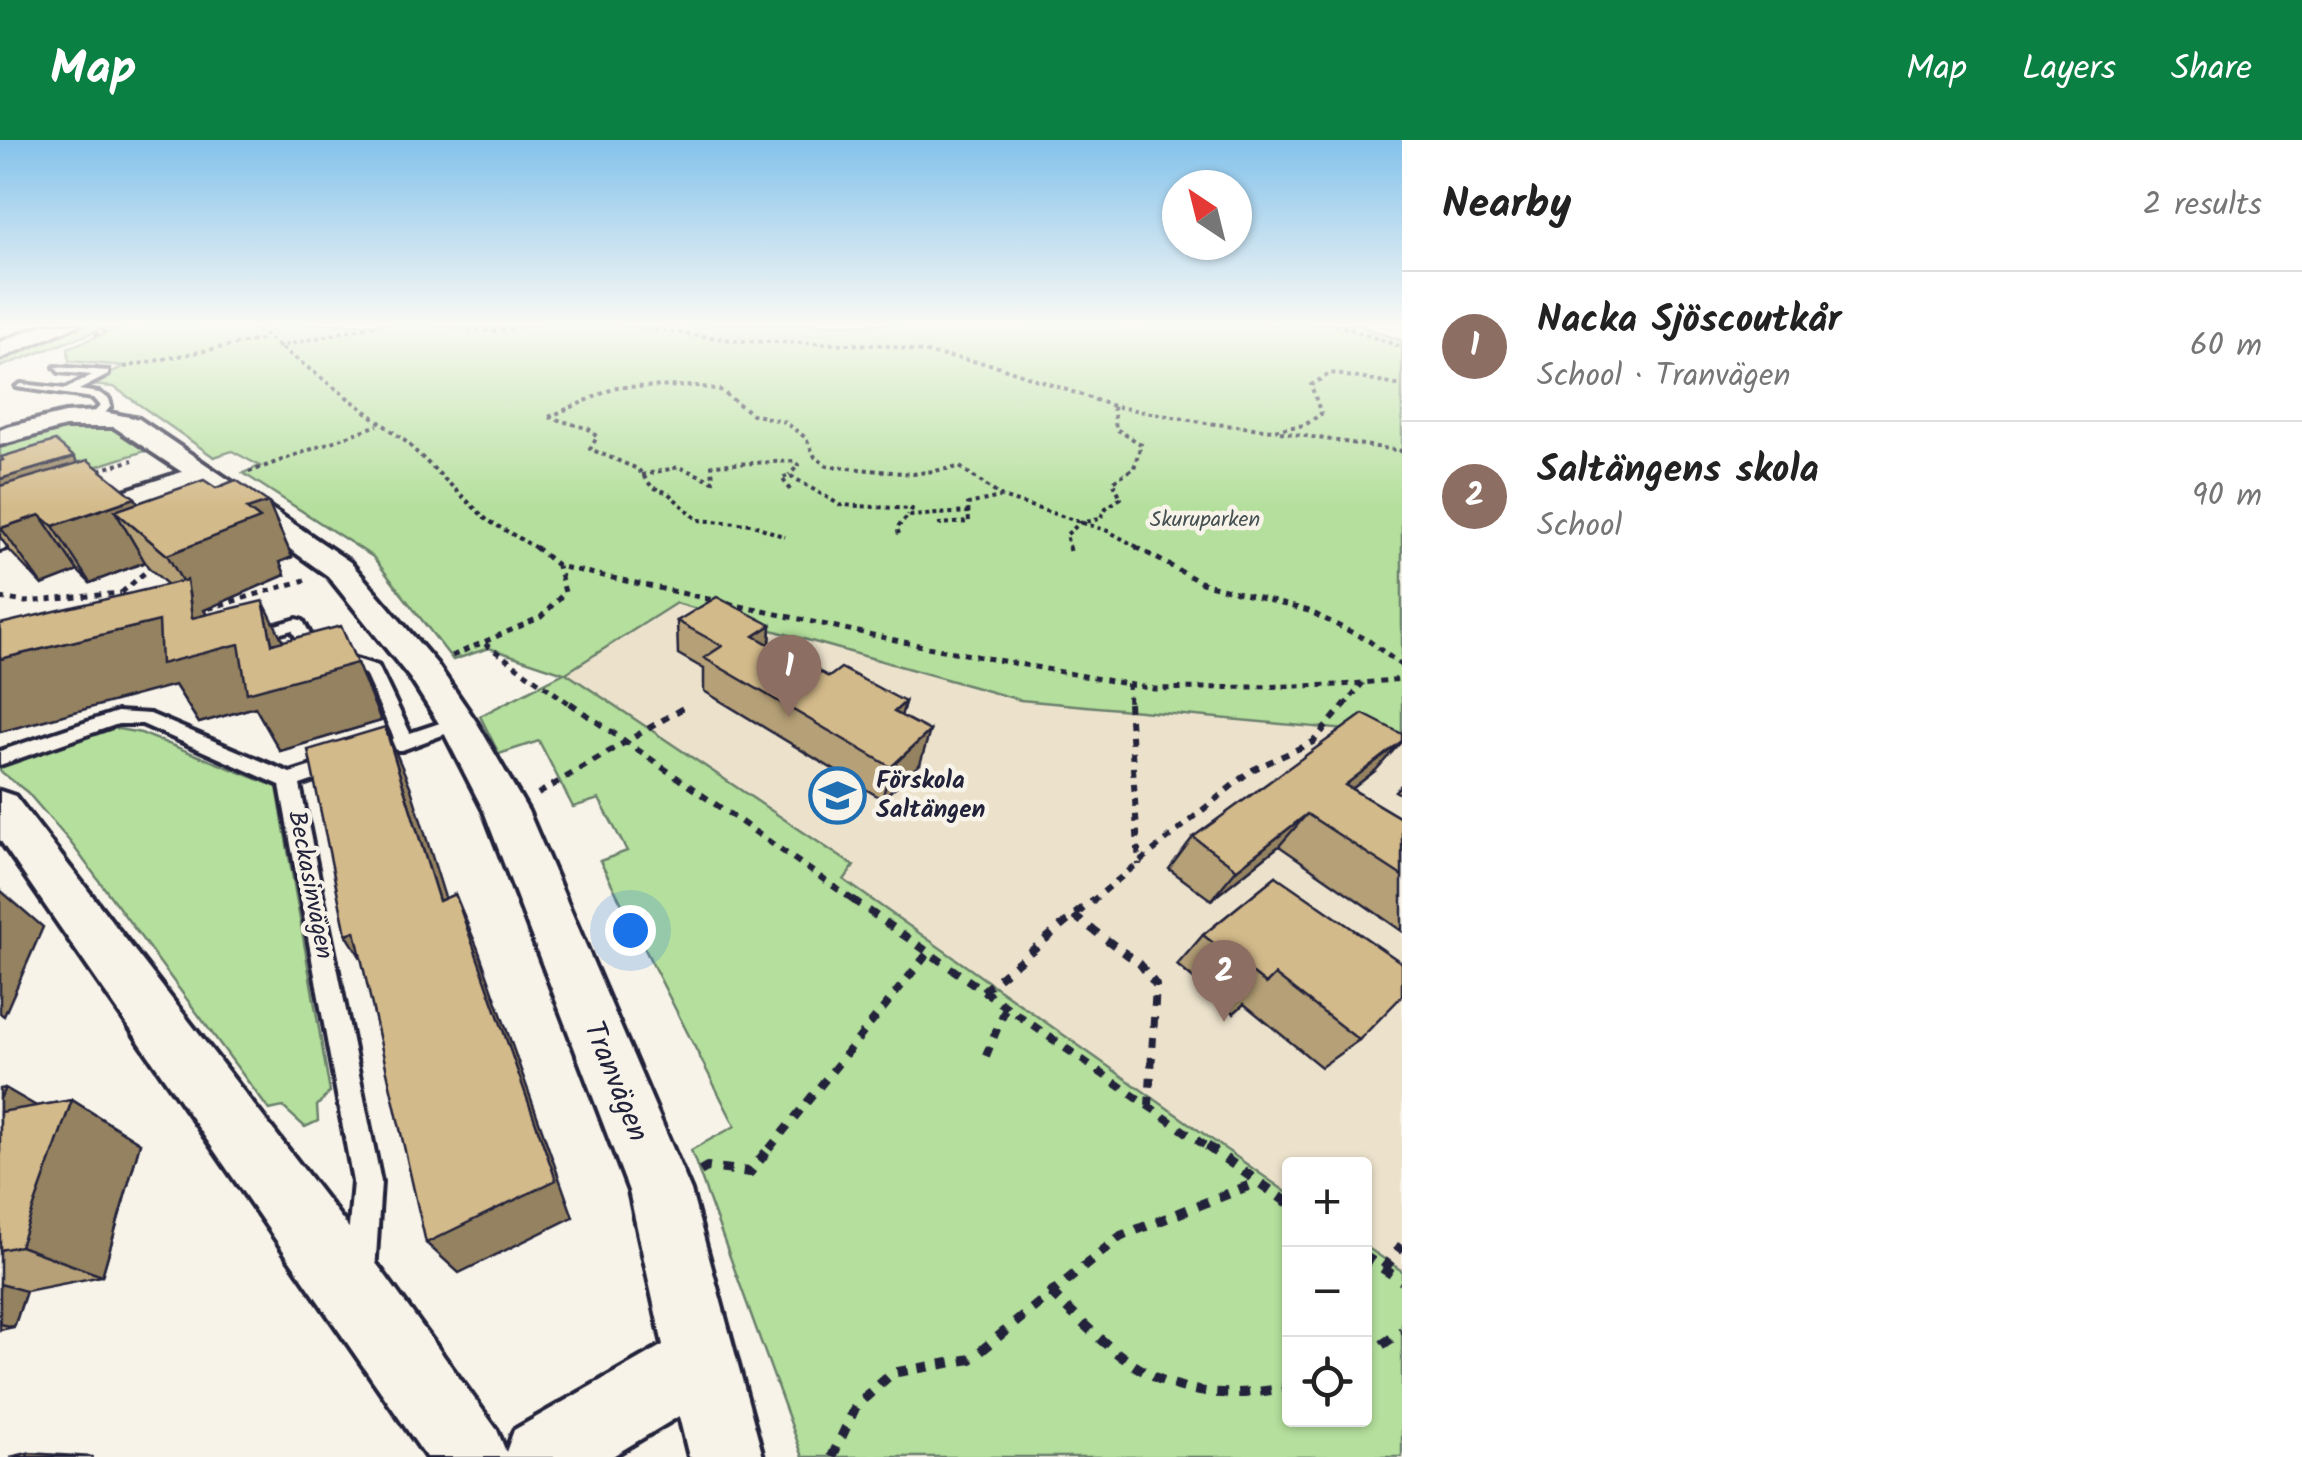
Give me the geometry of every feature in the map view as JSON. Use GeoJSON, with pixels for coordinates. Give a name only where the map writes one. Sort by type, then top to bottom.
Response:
{"type":"FeatureCollection","features":[{"type":"Feature","properties":{"kind":"street","name":"Tranvägen"},"geometry":{"type":"LineString","coordinates":[[0,438],[39,426],[81,405],[131,424],[194,469],[251,520],[339,569],[423,670],[458,723],[506,811],[660,1191],[726,1457]]}},
{"type":"Feature","properties":{"kind":"street"},"geometry":{"type":"LineString","coordinates":[[0,541],[194,469]]}},
{"type":"Feature","properties":{"kind":"street"},"geometry":{"type":"LineString","coordinates":[[0,807],[358,1295],[470,1457]]}},
{"type":"Feature","properties":{"kind":"street"},"geometry":{"type":"LineString","coordinates":[[541,1457],[700,1363]]}},
{"type":"Feature","properties":{"kind":"lane"},"geometry":{"type":"LineString","coordinates":[[21,388],[81,405],[95,385]]}},
{"type":"Feature","properties":{"kind":"lane"},"geometry":{"type":"LineString","coordinates":[[242,639],[296,624],[311,650],[372,670],[404,742]]}},
{"type":"Feature","properties":{"kind":"lane","name":"Beckasinvägen"},"geometry":{"type":"LineString","coordinates":[[0,758],[116,718],[144,718],[290,781],[367,1182],[358,1295]]}},
{"type":"Feature","properties":{"kind":"lane"},"geometry":{"type":"LineString","coordinates":[[290,781],[458,723]]}},
{"type":"Feature","properties":{"kind":"path"},"geometry":{"type":"LineString","coordinates":[[327,385],[405,440],[487,520],[529,542],[558,566],[927,647],[1154,689],[1363,684],[1402,679]]}},
{"type":"Feature","properties":{"kind":"path"},"geometry":{"type":"LineString","coordinates":[[1054,385],[1113,406],[1402,451]]}},
{"type":"Feature","properties":{"kind":"path"},"geometry":{"type":"LineString","coordinates":[[1274,430],[1306,425],[1322,414],[1311,385]]}},
{"type":"Feature","properties":{"kind":"path"},"geometry":{"type":"LineString","coordinates":[[785,537],[750,524],[698,520],[685,514],[676,500],[642,475],[590,450],[596,437],[589,429],[549,416],[607,390],[697,386],[720,390],[752,414],[785,422],[806,438],[827,466],[913,474],[960,467],[1002,496],[1151,552],[1164,564],[1202,583],[1309,611],[1369,641],[1402,666]]}},
{"type":"Feature","properties":{"kind":"path"},"geometry":{"type":"LineString","coordinates":[[1070,551],[1066,536],[1080,523],[1100,519],[1106,508],[1121,498],[1113,481],[1134,468],[1138,456],[1141,444],[1116,429],[1113,406]]}},
{"type":"Feature","properties":{"kind":"path"},"geometry":{"type":"LineString","coordinates":[[79,476],[194,469],[379,425]]}},
{"type":"Feature","properties":{"kind":"path"},"geometry":{"type":"LineString","coordinates":[[642,475],[679,467],[713,480],[712,465],[794,460],[798,465],[782,478],[790,490]]}},
{"type":"Feature","properties":{"kind":"path"},"geometry":{"type":"LineString","coordinates":[[789,475],[807,482],[827,502],[861,508],[874,503],[912,508],[898,528],[899,534]]}},
{"type":"Feature","properties":{"kind":"path"},"geometry":{"type":"LineString","coordinates":[[938,524],[969,522],[968,504],[1002,496]]}},
{"type":"Feature","properties":{"kind":"path"},"geometry":{"type":"LineString","coordinates":[[908,516],[970,512]]}},
{"type":"Feature","properties":{"kind":"path"},"geometry":{"type":"LineString","coordinates":[[0,598],[25,602],[121,592],[158,561]]}},
{"type":"Feature","properties":{"kind":"path"},"geometry":{"type":"LineString","coordinates":[[445,660],[540,617],[565,592],[558,566]]}},
{"type":"Feature","properties":{"kind":"path"},"geometry":{"type":"LineString","coordinates":[[184,614],[339,569]]}},
{"type":"Feature","properties":{"kind":"path"},"geometry":{"type":"LineString","coordinates":[[121,592],[140,609]]}},
{"type":"Feature","properties":{"kind":"path"},"geometry":{"type":"LineString","coordinates":[[485,644],[1282,1198]]}},
{"type":"Feature","properties":{"kind":"path"},"geometry":{"type":"LineString","coordinates":[[1128,684],[1139,866]]}},
{"type":"Feature","properties":{"kind":"path"},"geometry":{"type":"LineString","coordinates":[[984,992],[1250,771],[1313,742],[1363,684]]}},
{"type":"Feature","properties":{"kind":"path"},"geometry":{"type":"LineString","coordinates":[[506,811],[683,708]]}},
{"type":"Feature","properties":{"kind":"path"},"geometry":{"type":"LineString","coordinates":[[1074,916],[1140,964],[1156,986],[1149,1106]]}},
{"type":"Feature","properties":{"kind":"path"},"geometry":{"type":"LineString","coordinates":[[660,1191],[707,1168],[750,1172],[928,952]]}},
{"type":"Feature","properties":{"kind":"path"},"geometry":{"type":"LineString","coordinates":[[986,1056],[1006,1007]]}},
{"type":"Feature","properties":{"kind":"path"},"geometry":{"type":"LineString","coordinates":[[832,1457],[856,1406],[892,1373],[971,1359],[1121,1236],[1258,1182]]}},
{"type":"Feature","properties":{"kind":"path"},"geometry":{"type":"LineString","coordinates":[[1384,1269],[1402,1245]]}},
{"type":"Feature","properties":{"kind":"path"},"geometry":{"type":"LineString","coordinates":[[1372,1261],[1402,1281]]}},
{"type":"Feature","properties":{"kind":"path"},"geometry":{"type":"LineString","coordinates":[[1051,1293],[1147,1379],[1206,1397],[1282,1388]]}},
{"type":"Feature","properties":{"kind":"path"},"geometry":{"type":"LineString","coordinates":[[1372,1353],[1402,1332]]}},
{"type":"Feature","properties":{"kind":"shaded area"},"geometry":{"type":"Polygon","coordinates":[[[676,603],[1020,700],[1402,735],[1402,1271],[1372,1251],[1372,1157],[1282,1157],[1282,1189],[843,879],[854,866],[565,673],[676,603]]]}},
{"type":"Feature","properties":{"kind":"green space","name":"Skuruparken"},"geometry":{"type":"Polygon","coordinates":[[[96,385],[1402,385],[1402,735],[1020,700],[676,603],[566,673],[854,866],[844,880],[1282,1189],[1282,1427],[1372,1427],[1372,1251],[1402,1271],[1402,1457],[803,1457],[691,1150],[735,1126],[600,861],[627,851],[599,799],[573,807],[539,741],[499,754],[480,716],[564,673],[489,648],[453,660],[373,557],[243,473],[260,466],[232,451],[214,457],[114,387],[96,385]]]}},
{"type":"Feature","properties":{"kind":"green space"},"geometry":{"type":"Polygon","coordinates":[[[90,422],[122,428],[148,450],[0,497],[0,444],[27,432],[90,422]]]}},
{"type":"Feature","properties":{"kind":"green space"},"geometry":{"type":"Polygon","coordinates":[[[113,728],[141,733],[277,787],[330,1092],[317,1106],[318,1121],[305,1127],[283,1107],[269,1110],[71,843],[27,792],[0,771],[0,765],[113,728]]]}},
{"type":"Feature","properties":{"kind":"building"},"geometry":{"type":"Polygon","coordinates":[[[55,441],[74,457],[0,479],[1,457],[55,441]]]}},
{"type":"Feature","properties":{"kind":"building"},"geometry":{"type":"Polygon","coordinates":[[[88,460],[135,498],[53,526],[40,515],[0,527],[0,486],[88,460]]]}},
{"type":"Feature","properties":{"kind":"building"},"geometry":{"type":"Polygon","coordinates":[[[204,480],[216,488],[236,480],[268,502],[247,509],[260,519],[167,555],[115,511],[204,480]]]}},
{"type":"Feature","properties":{"kind":"building"},"geometry":{"type":"Polygon","coordinates":[[[187,580],[192,618],[263,601],[272,644],[341,626],[357,663],[247,693],[239,644],[161,664],[159,621],[0,659],[0,624],[187,580]]]}},
{"type":"Feature","properties":{"kind":"building"},"geometry":{"type":"Polygon","coordinates":[[[717,597],[771,625],[754,636],[829,677],[841,668],[905,702],[894,712],[930,731],[891,767],[704,658],[722,646],[677,621],[717,597]]]}},
{"type":"Feature","properties":{"kind":"building"},"geometry":{"type":"Polygon","coordinates":[[[1363,714],[1402,734],[1402,741],[1345,785],[1402,819],[1402,876],[1307,814],[1237,869],[1193,837],[1363,714]]]}},
{"type":"Feature","properties":{"kind":"building"},"geometry":{"type":"Polygon","coordinates":[[[385,727],[439,901],[455,894],[556,1180],[426,1243],[355,931],[346,934],[308,750],[385,727]]]}},
{"type":"Feature","properties":{"kind":"building"},"geometry":{"type":"Polygon","coordinates":[[[1276,876],[1402,963],[1402,996],[1359,1040],[1275,975],[1266,984],[1203,935],[1276,876]]]}},
{"type":"Feature","properties":{"kind":"building"},"geometry":{"type":"Polygon","coordinates":[[[72,1100],[20,1246],[0,1250],[0,1112],[72,1100]]]}},
{"type":"Feature","properties":{"kind":"place","name":"Nacka Sjöscoutkår"},"geometry":{"type":"Point","coordinates":[789,717]}},
{"type":"Feature","properties":{"kind":"place","name":"Förskola Saltängen"},"geometry":{"type":"Point","coordinates":[837,795]}},
{"type":"Feature","properties":{"kind":"place","name":"Saltängens skola"},"geometry":{"type":"Point","coordinates":[1224,1022]}}]}
